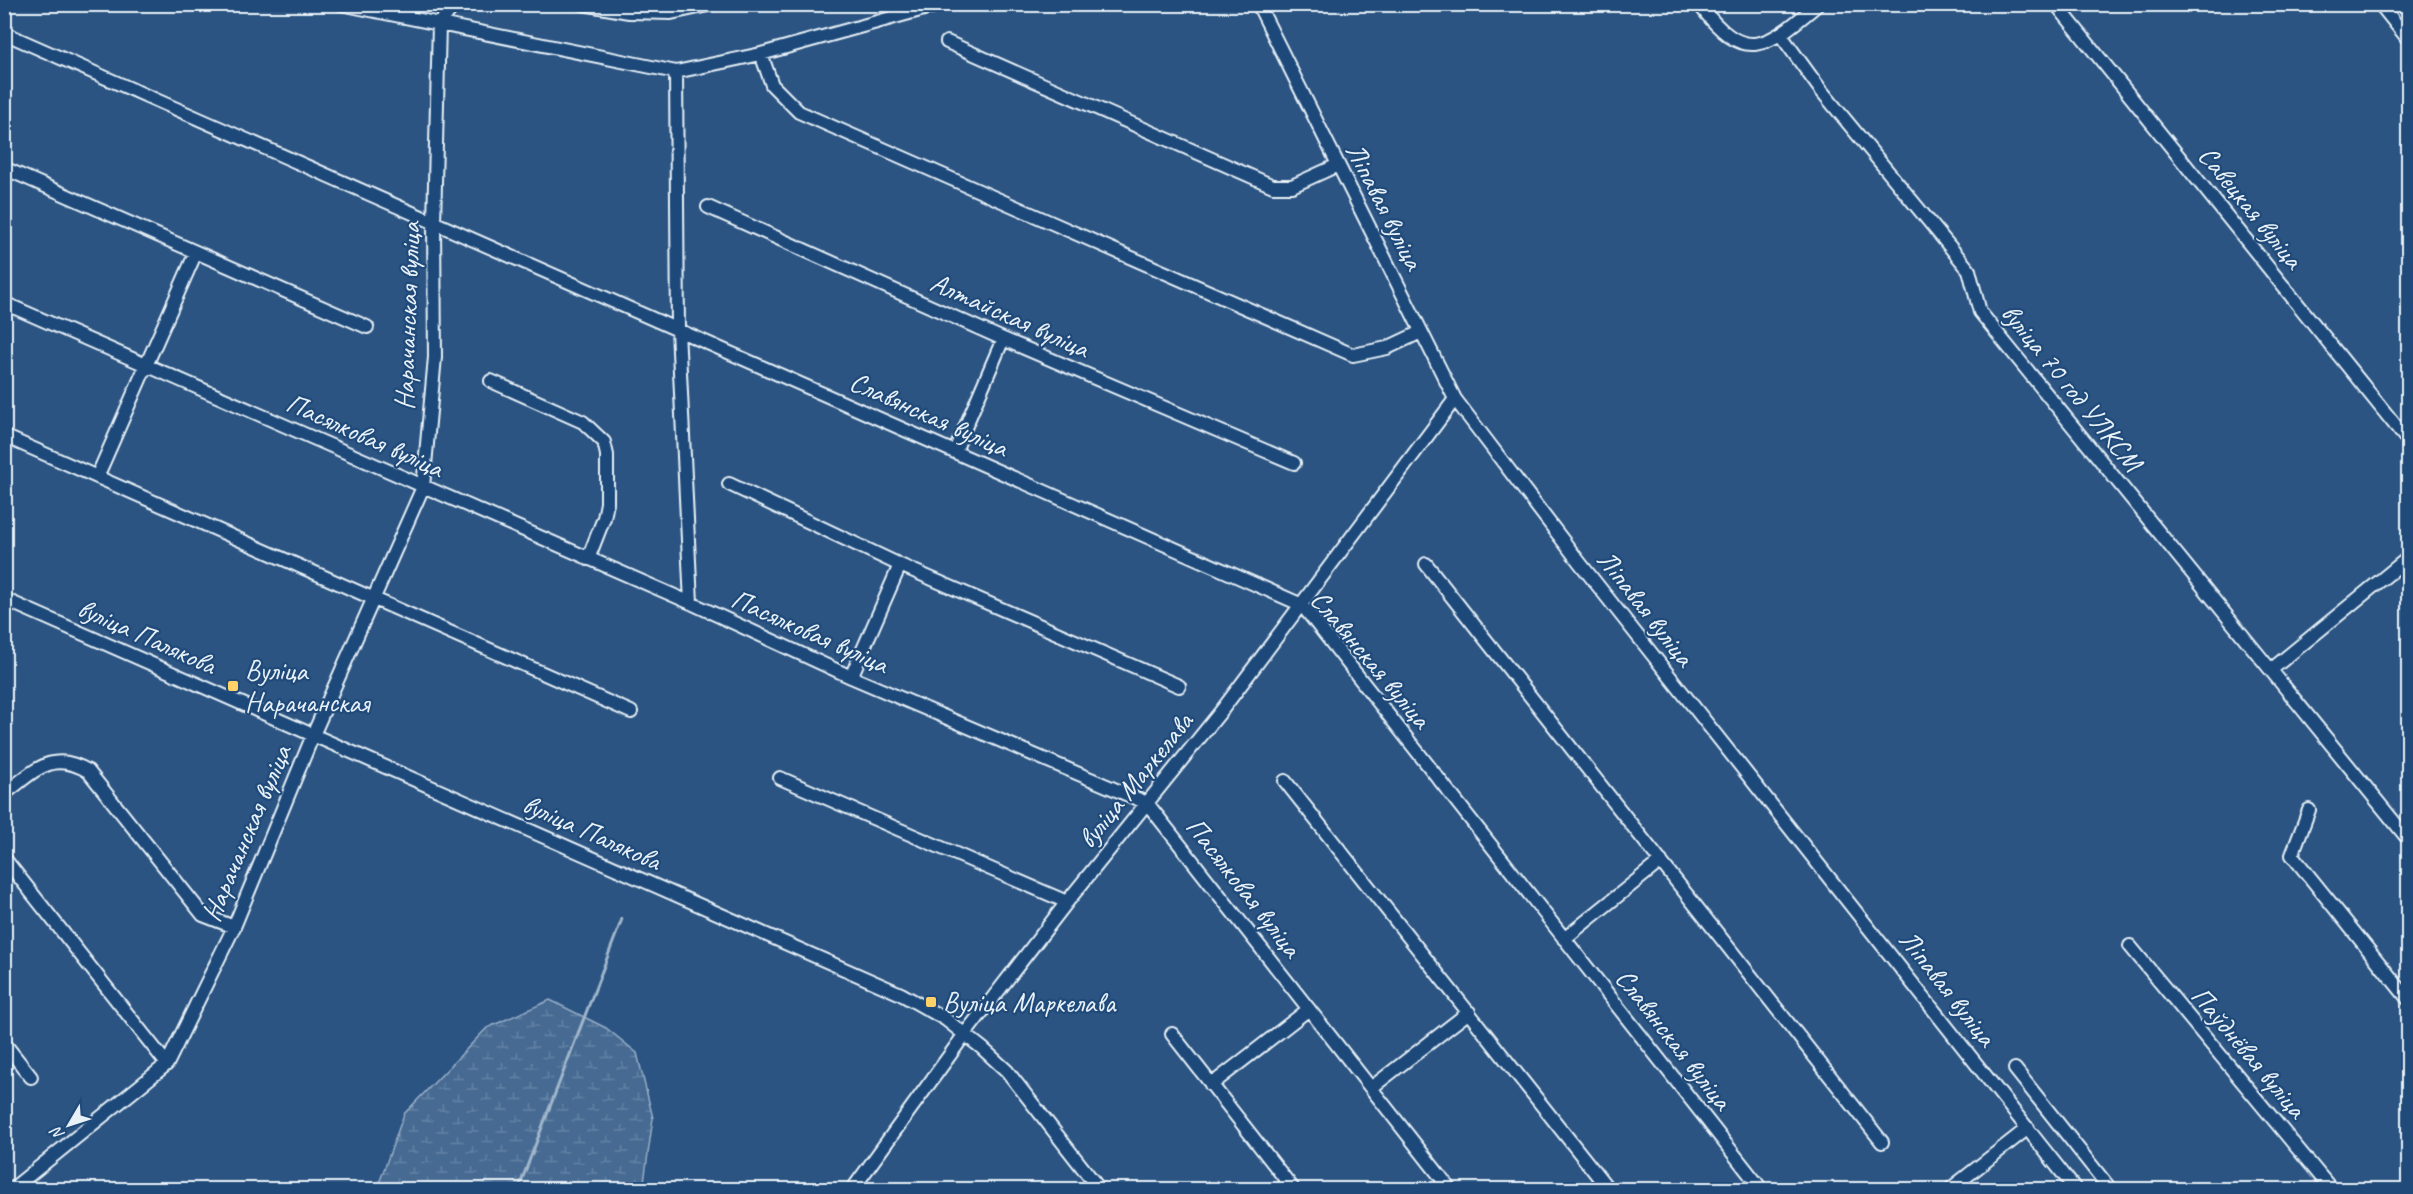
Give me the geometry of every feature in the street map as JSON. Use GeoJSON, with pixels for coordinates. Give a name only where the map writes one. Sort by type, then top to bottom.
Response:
{"type":"FeatureCollection","features":[{"type":"Feature","properties":{"kind":"street"},"geometry":{"type":"LineString","coordinates":[[341,4],[676,72],[761,54],[942,4]]}},
{"type":"Feature","properties":{"kind":"street"},"geometry":{"type":"LineString","coordinates":[[439,24],[455,4]]}},
{"type":"Feature","properties":{"kind":"street"},"geometry":{"type":"LineString","coordinates":[[583,4],[629,12],[671,14],[713,4]]}},
{"type":"Feature","properties":{"kind":"street","name":"Ліпавая вуліца"},"geometry":{"type":"LineString","coordinates":[[1258,4],[1455,399],[1580,563],[2076,1190]]}},
{"type":"Feature","properties":{"kind":"street"},"geometry":{"type":"LineString","coordinates":[[1699,4],[1720,30],[1741,44],[1755,44],[1780,34],[1818,4]]}},
{"type":"Feature","properties":{"kind":"street","name":"Савецкая вуліца"},"geometry":{"type":"LineString","coordinates":[[2056,4],[2409,441]]}},
{"type":"Feature","properties":{"kind":"street"},"geometry":{"type":"LineString","coordinates":[[2380,4],[2409,39]]}},
{"type":"Feature","properties":{"kind":"street","name":"Нарачанская вуліца"},"geometry":{"type":"LineString","coordinates":[[11,1190],[166,1064],[234,927],[313,735],[423,487],[435,357],[434,223],[439,24]]}},
{"type":"Feature","properties":{"kind":"street","name":"Славянская вуліца"},"geometry":{"type":"LineString","coordinates":[[4,33],[1302,605],[1762,1190]]}},
{"type":"Feature","properties":{"kind":"street","name":"вуліца 70 год УЛКСМ"},"geometry":{"type":"LineString","coordinates":[[1780,34],[1820,89],[1969,270],[1980,312],[2409,839]]}},
{"type":"Feature","properties":{"kind":"street"},"geometry":{"type":"LineString","coordinates":[[947,42],[1273,186],[1292,186],[1338,165]]}},
{"type":"Feature","properties":{"kind":"street"},"geometry":{"type":"LineString","coordinates":[[761,54],[772,85],[799,112],[1353,355],[1387,348],[1421,332]]}},
{"type":"Feature","properties":{"kind":"street"},"geometry":{"type":"LineString","coordinates":[[676,72],[678,330],[692,603]]}},
{"type":"Feature","properties":{"kind":"street"},"geometry":{"type":"LineString","coordinates":[[4,168],[367,327]]}},
{"type":"Feature","properties":{"kind":"street","name":"Алтайская вуліца"},"geometry":{"type":"LineString","coordinates":[[708,207],[1003,339],[1294,463]]}},
{"type":"Feature","properties":{"kind":"street"},"geometry":{"type":"LineString","coordinates":[[97,477],[196,252]]}},
{"type":"Feature","properties":{"kind":"street","name":"Пасялковая вуліца"},"geometry":{"type":"LineString","coordinates":[[4,303],[692,603],[851,677],[1147,802],[1451,1190]]}},
{"type":"Feature","properties":{"kind":"street"},"geometry":{"type":"LineString","coordinates":[[955,451],[1003,339]]}},
{"type":"Feature","properties":{"kind":"street"},"geometry":{"type":"LineString","coordinates":[[491,381],[583,422],[604,442],[607,455],[607,503],[604,518],[588,559]]}},
{"type":"Feature","properties":{"kind":"street","name":"вуліца Маркелава"},"geometry":{"type":"LineString","coordinates":[[852,1190],[965,1034],[1067,902],[1222,710],[1455,399]]}},
{"type":"Feature","properties":{"kind":"street"},"geometry":{"type":"LineString","coordinates":[[4,436],[631,712]]}},
{"type":"Feature","properties":{"kind":"street"},"geometry":{"type":"LineString","coordinates":[[729,484],[900,565],[1179,686]]}},
{"type":"Feature","properties":{"kind":"street"},"geometry":{"type":"LineString","coordinates":[[2272,669],[2409,558]]}},
{"type":"Feature","properties":{"kind":"street"},"geometry":{"type":"LineString","coordinates":[[1426,564],[1882,1142]]}},
{"type":"Feature","properties":{"kind":"street"},"geometry":{"type":"LineString","coordinates":[[851,677],[900,565]]}},
{"type":"Feature","properties":{"kind":"street","name":"вуліца Палякова"},"geometry":{"type":"LineString","coordinates":[[4,599],[902,994],[945,1018],[1007,1071],[1100,1190]]}},
{"type":"Feature","properties":{"kind":"street"},"geometry":{"type":"LineString","coordinates":[[4,794],[45,763],[64,761],[88,771],[203,915],[234,927]]}},
{"type":"Feature","properties":{"kind":"street"},"geometry":{"type":"LineString","coordinates":[[780,778],[1067,902]]}},
{"type":"Feature","properties":{"kind":"street"},"geometry":{"type":"LineString","coordinates":[[1285,781],[1609,1190]]}},
{"type":"Feature","properties":{"kind":"street"},"geometry":{"type":"LineString","coordinates":[[2309,810],[2292,855],[2409,999]]}},
{"type":"Feature","properties":{"kind":"street"},"geometry":{"type":"LineString","coordinates":[[4,858],[166,1064]]}},
{"type":"Feature","properties":{"kind":"street"},"geometry":{"type":"LineString","coordinates":[[1564,939],[1660,861]]}},
{"type":"Feature","properties":{"kind":"street","name":"Паўднёвая вуліца"},"geometry":{"type":"LineString","coordinates":[[2130,946],[2332,1190]]}},
{"type":"Feature","properties":{"kind":"street"},"geometry":{"type":"LineString","coordinates":[[1211,1085],[1309,1009]]}},
{"type":"Feature","properties":{"kind":"street"},"geometry":{"type":"LineString","coordinates":[[1371,1088],[1469,1012]]}},
{"type":"Feature","properties":{"kind":"street"},"geometry":{"type":"LineString","coordinates":[[1172,1034],[1294,1190]]}},
{"type":"Feature","properties":{"kind":"street"},"geometry":{"type":"LineString","coordinates":[[4,1043],[31,1077]]}},
{"type":"Feature","properties":{"kind":"street"},"geometry":{"type":"LineString","coordinates":[[2015,1069],[2111,1190]]}},
{"type":"Feature","properties":{"kind":"street"},"geometry":{"type":"LineString","coordinates":[[1949,1190],[2028,1128]]}},
{"type":"Feature","properties":{"kind":"green space"},"geometry":{"type":"Polygon","coordinates":[[[550,1000],[606,1028],[637,1053],[653,1118],[643,1189],[377,1189],[404,1114],[487,1028],[550,1000]]]}},
{"type":"Feature","properties":{"kind":"waterway"},"geometry":{"type":"LineString","coordinates":[[518,1190],[622,919]]}},
{"type":"Feature","properties":{"kind":"place","name":"Вуліца Нарачанская"},"geometry":{"type":"Point","coordinates":[233,686]}},
{"type":"Feature","properties":{"kind":"place","name":"Вуліца Маркелава"},"geometry":{"type":"Point","coordinates":[931,1002]}}]}
